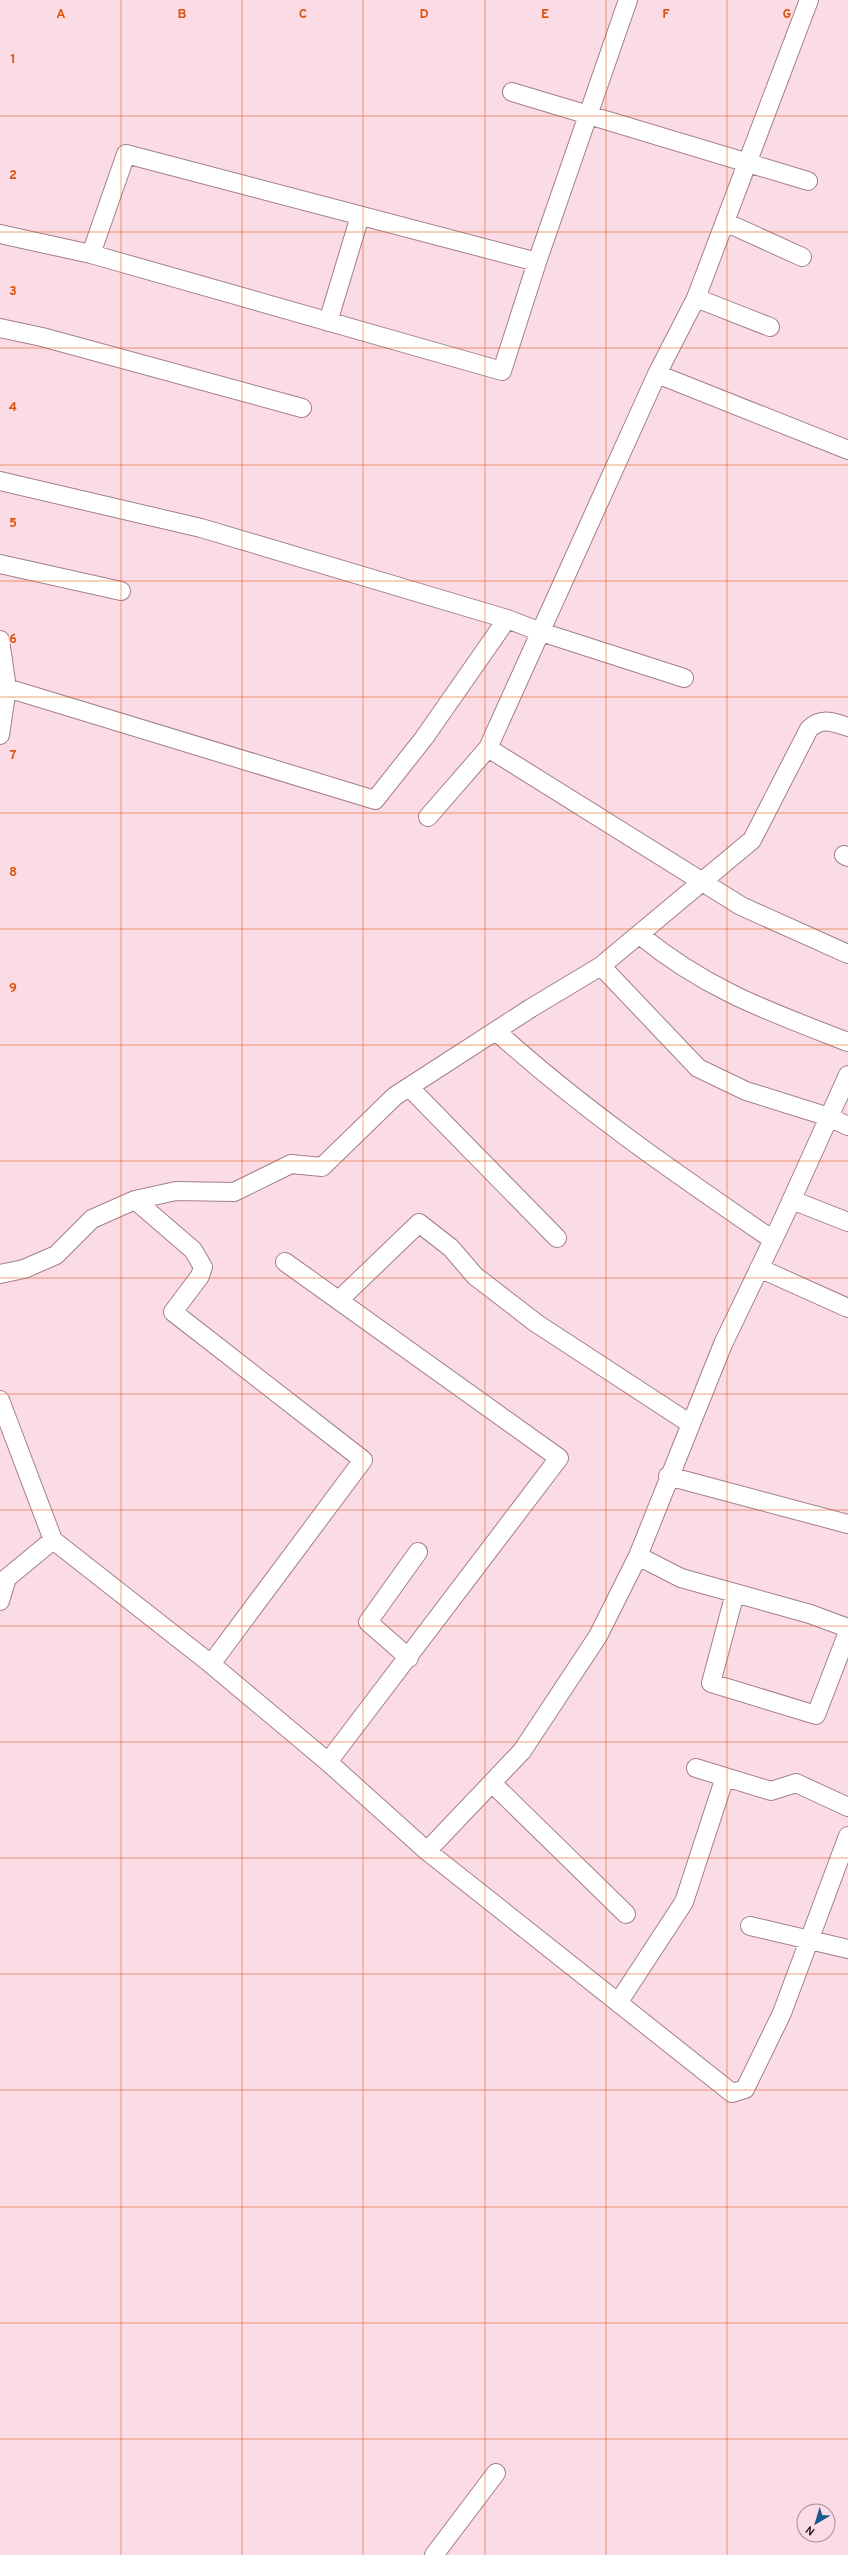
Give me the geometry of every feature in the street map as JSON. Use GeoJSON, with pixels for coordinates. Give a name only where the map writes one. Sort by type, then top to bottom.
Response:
{"type":"FeatureCollection","features":[{"type":"Feature","properties":{"kind":"street"},"geometry":{"type":"LineString","coordinates":[[0,234],[91,254],[502,371],[536,262],[628,0]]}},
{"type":"Feature","properties":{"kind":"street"},"geometry":{"type":"LineString","coordinates":[[428,816],[488,748],[541,632],[559,586],[657,374],[696,298],[809,0]]}},
{"type":"Feature","properties":{"kind":"street"},"geometry":{"type":"LineString","coordinates":[[512,92],[808,181]]}},
{"type":"Feature","properties":{"kind":"street"},"geometry":{"type":"LineString","coordinates":[[91,254],[126,154],[536,262]]}},
{"type":"Feature","properties":{"kind":"street"},"geometry":{"type":"LineString","coordinates":[[328,322],[360,216]]}},
{"type":"Feature","properties":{"kind":"street"},"geometry":{"type":"LineString","coordinates":[[725,222],[802,258]]}},
{"type":"Feature","properties":{"kind":"street"},"geometry":{"type":"LineString","coordinates":[[696,298],[770,327]]}},
{"type":"Feature","properties":{"kind":"street"},"geometry":{"type":"LineString","coordinates":[[0,328],[42,337],[302,408]]}},
{"type":"Feature","properties":{"kind":"street"},"geometry":{"type":"LineString","coordinates":[[657,374],[848,450]]}},
{"type":"Feature","properties":{"kind":"street"},"geometry":{"type":"LineString","coordinates":[[0,481],[202,528],[507,619],[541,632],[684,678]]}},
{"type":"Feature","properties":{"kind":"street"},"geometry":{"type":"LineString","coordinates":[[0,564],[120,591]]}},
{"type":"Feature","properties":{"kind":"street"},"geometry":{"type":"LineString","coordinates":[[7,688],[375,800],[424,738],[507,619]]}},
{"type":"Feature","properties":{"kind":"street"},"geometry":{"type":"LineString","coordinates":[[0,640],[7,688],[0,735]]}},
{"type":"Feature","properties":{"kind":"street"},"geometry":{"type":"LineString","coordinates":[[0,1274],[24,1269],[56,1255],[92,1219],[135,1200],[176,1191],[234,1192],[291,1164],[322,1167],[395,1096],[601,966],[640,935],[701,881],[752,840],[808,729],[816,722],[826,720],[848,727]]}},
{"type":"Feature","properties":{"kind":"street"},"geometry":{"type":"LineString","coordinates":[[488,748],[741,906],[848,954]]}},
{"type":"Feature","properties":{"kind":"street"},"geometry":{"type":"LineString","coordinates":[[640,935],[666,957],[708,984],[768,1012],[848,1042]]}},
{"type":"Feature","properties":{"kind":"street"},"geometry":{"type":"LineString","coordinates":[[601,966],[698,1068],[746,1091],[829,1117],[848,1126]]}},
{"type":"Feature","properties":{"kind":"street"},"geometry":{"type":"LineString","coordinates":[[496,1031],[548,1079],[647,1154],[773,1240]]}},
{"type":"Feature","properties":{"kind":"street"},"geometry":{"type":"LineString","coordinates":[[426,1851],[522,1751],[598,1636],[638,1556],[689,1423],[722,1344],[792,1200],[848,1075]]}},
{"type":"Feature","properties":{"kind":"street"},"geometry":{"type":"LineString","coordinates":[[409,1087],[557,1238]]}},
{"type":"Feature","properties":{"kind":"street"},"geometry":{"type":"LineString","coordinates":[[135,1200],[194,1250],[203,1267],[200,1276],[173,1312],[363,1460],[211,1664]]}},
{"type":"Feature","properties":{"kind":"street"},"geometry":{"type":"LineString","coordinates":[[792,1200],[848,1222]]}},
{"type":"Feature","properties":{"kind":"street"},"geometry":{"type":"LineString","coordinates":[[339,1300],[419,1223],[451,1248],[475,1276],[536,1323],[689,1423]]}},
{"type":"Feature","properties":{"kind":"street"},"geometry":{"type":"LineString","coordinates":[[285,1262],[559,1458],[409,1658],[328,1762]]}},
{"type":"Feature","properties":{"kind":"street"},"geometry":{"type":"LineString","coordinates":[[760,1268],[848,1308]]}},
{"type":"Feature","properties":{"kind":"street"},"geometry":{"type":"LineString","coordinates":[[0,1400],[53,1540],[211,1664],[328,1762],[426,1851],[732,2093],[745,2089],[782,2013],[809,1939],[841,1874],[848,1836]]}},
{"type":"Feature","properties":{"kind":"street"},"geometry":{"type":"LineString","coordinates":[[668,1476],[848,1524]]}},
{"type":"Feature","properties":{"kind":"street"},"geometry":{"type":"LineString","coordinates":[[0,1601],[7,1578],[53,1540]]}},
{"type":"Feature","properties":{"kind":"street"},"geometry":{"type":"LineString","coordinates":[[409,1658],[368,1622],[418,1552]]}},
{"type":"Feature","properties":{"kind":"street"},"geometry":{"type":"LineString","coordinates":[[638,1556],[681,1578],[810,1614],[848,1628]]}},
{"type":"Feature","properties":{"kind":"street"},"geometry":{"type":"LineString","coordinates":[[735,1593],[711,1683],[816,1715],[848,1632]]}},
{"type":"Feature","properties":{"kind":"street"},"geometry":{"type":"LineString","coordinates":[[696,1768],[771,1791],[796,1783],[848,1807]]}},
{"type":"Feature","properties":{"kind":"street"},"geometry":{"type":"LineString","coordinates":[[618,2003],[684,1902],[725,1777]]}},
{"type":"Feature","properties":{"kind":"street"},"geometry":{"type":"LineString","coordinates":[[492,1783],[626,1914]]}},
{"type":"Feature","properties":{"kind":"street"},"geometry":{"type":"LineString","coordinates":[[750,1926],[848,1949]]}},
{"type":"Feature","properties":{"kind":"street"},"geometry":{"type":"LineString","coordinates":[[434,2555],[496,2473]]}}]}
